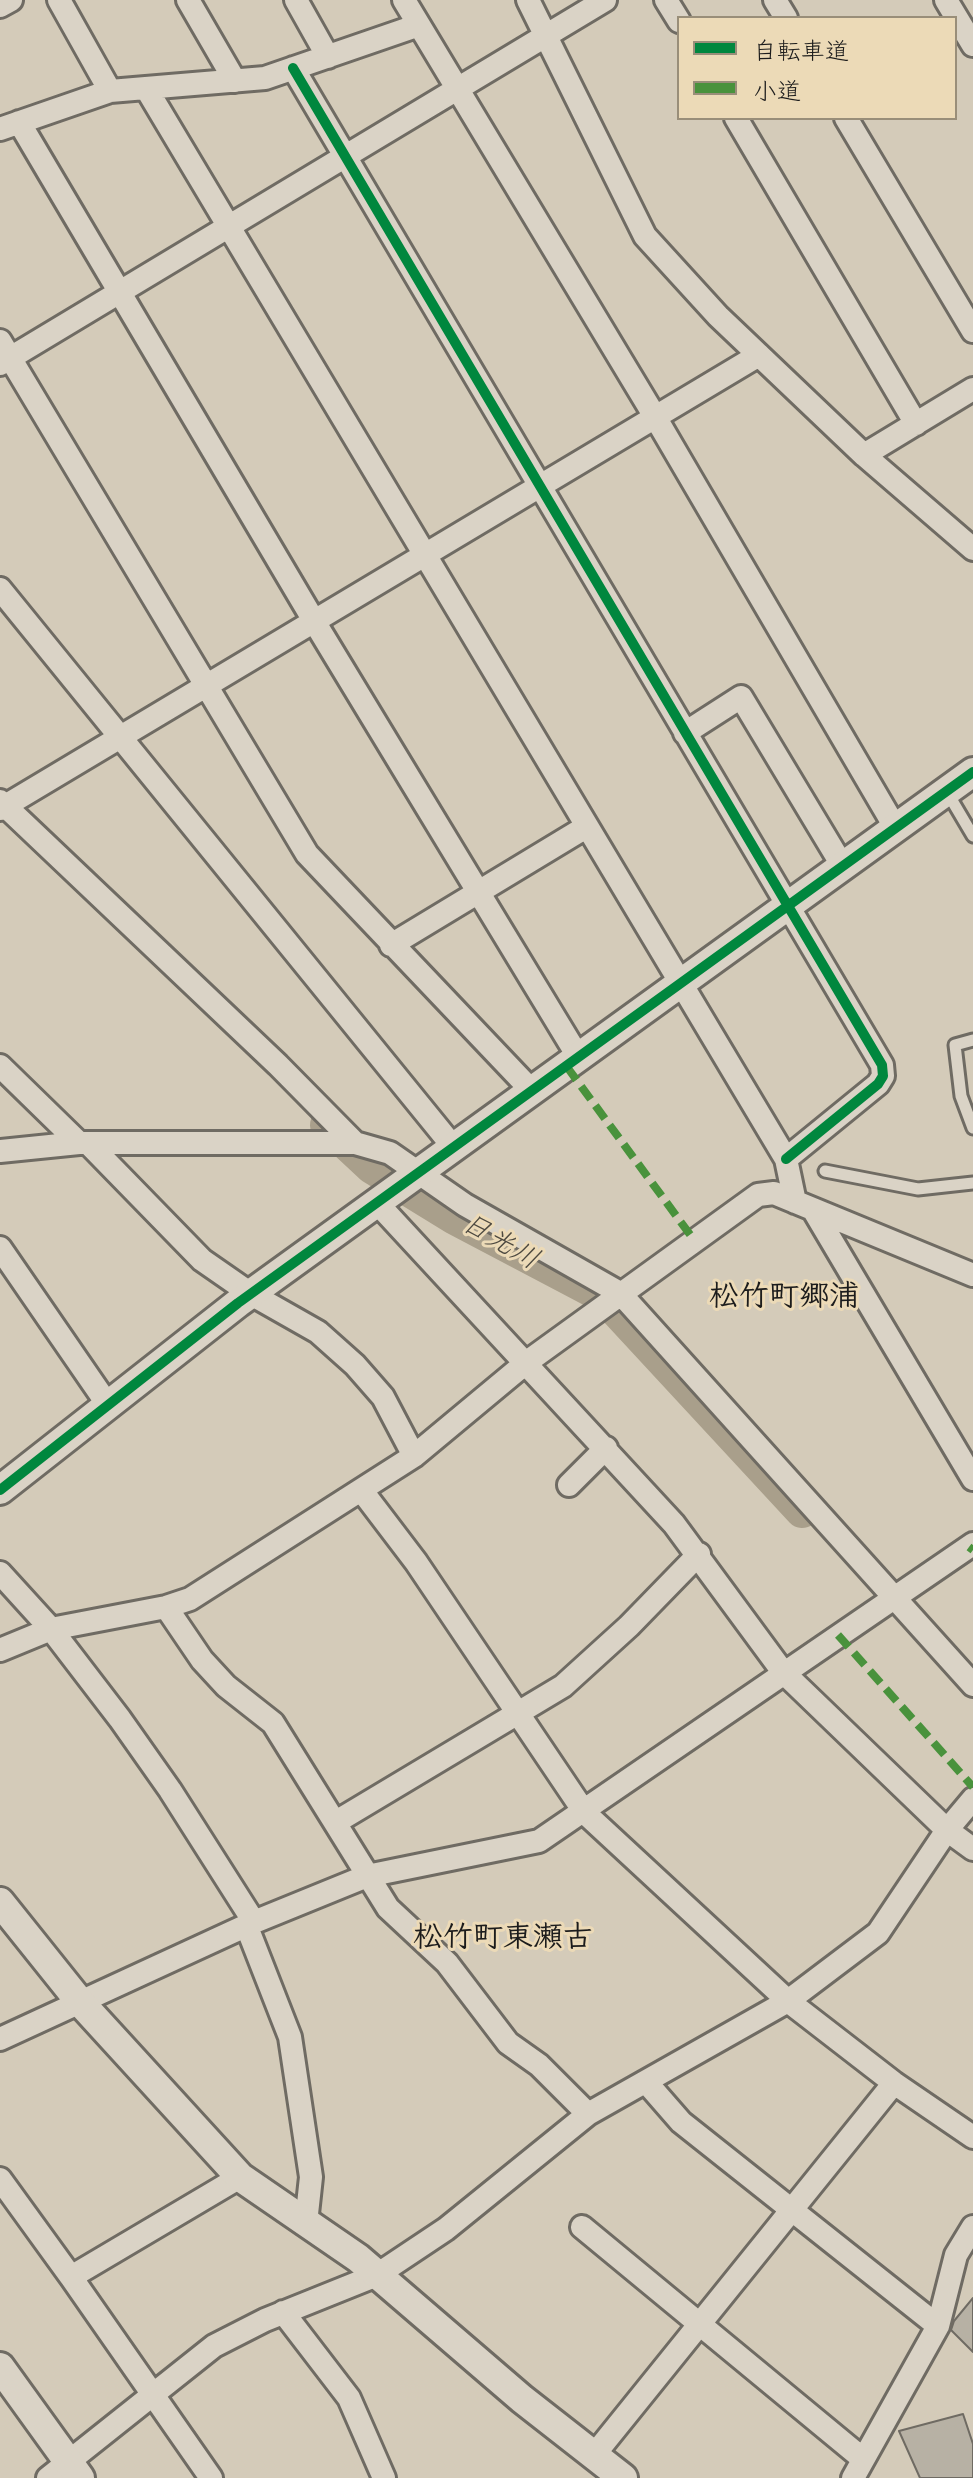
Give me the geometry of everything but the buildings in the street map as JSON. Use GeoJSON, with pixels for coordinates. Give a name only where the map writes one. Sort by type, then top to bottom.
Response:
{"type":"FeatureCollection","features":[{"type":"Feature","properties":{"kind":"street"},"geometry":{"type":"LineString","coordinates":[[0,6],[11,0]]}},
{"type":"Feature","properties":{"kind":"street"},"geometry":{"type":"LineString","coordinates":[[59,0],[110,91]]}},
{"type":"Feature","properties":{"kind":"street"},"geometry":{"type":"LineString","coordinates":[[188,0],[235,81]]}},
{"type":"Feature","properties":{"kind":"street"},"geometry":{"type":"LineString","coordinates":[[296,0],[328,57]]}},
{"type":"Feature","properties":{"kind":"street"},"geometry":{"type":"LineString","coordinates":[[404,0],[654,415],[895,827]]}},
{"type":"Feature","properties":{"kind":"street"},"geometry":{"type":"LineString","coordinates":[[528,0],[645,236],[759,355],[864,455],[973,549]]}},
{"type":"Feature","properties":{"kind":"street"},"geometry":{"type":"LineString","coordinates":[[533,1092],[307,854],[3,355],[119,292],[605,0]]}},
{"type":"Feature","properties":{"kind":"street"},"geometry":{"type":"LineString","coordinates":[[666,0],[677,18]]}},
{"type":"Feature","properties":{"kind":"street"},"geometry":{"type":"LineString","coordinates":[[957,18],[973,45]]}},
{"type":"Feature","properties":{"kind":"street"},"geometry":{"type":"LineString","coordinates":[[419,25],[265,78],[110,91],[10,126],[119,292],[579,1058]]}},
{"type":"Feature","properties":{"kind":"street"},"geometry":{"type":"LineString","coordinates":[[293,68],[342,156],[882,1065],[883,1076],[878,1084],[786,1159]]}},
{"type":"Feature","properties":{"kind":"street"},"geometry":{"type":"LineString","coordinates":[[146,88],[786,1159],[804,1206],[973,1479]]}},
{"type":"Feature","properties":{"kind":"street"},"geometry":{"type":"LineString","coordinates":[[737,120],[916,424]]}},
{"type":"Feature","properties":{"kind":"street"},"geometry":{"type":"LineString","coordinates":[[847,120],[973,331]]}},
{"type":"Feature","properties":{"kind":"street"},"geometry":{"type":"LineString","coordinates":[[350,1143],[278,1065],[1,806],[759,355]]}},
{"type":"Feature","properties":{"kind":"street"},"geometry":{"type":"LineString","coordinates":[[864,455],[973,389]]}},
{"type":"Feature","properties":{"kind":"street"},"geometry":{"type":"LineString","coordinates":[[0,589],[455,1149]]}},
{"type":"Feature","properties":{"kind":"street"},"geometry":{"type":"LineString","coordinates":[[685,733],[741,697],[842,865]]}},
{"type":"Feature","properties":{"kind":"street"},"geometry":{"type":"LineString","coordinates":[[0,1490],[251,1294],[973,772]]}},
{"type":"Feature","properties":{"kind":"street"},"geometry":{"type":"LineString","coordinates":[[391,945],[586,827]]}},
{"type":"Feature","properties":{"kind":"street"},"geometry":{"type":"LineString","coordinates":[[0,1066],[202,1260],[251,1294],[318,1332],[355,1365],[383,1397],[414,1456]]}},
{"type":"Feature","properties":{"kind":"street"},"geometry":{"type":"LineString","coordinates":[[0,1151],[83,1143],[350,1143],[390,1153],[409,1182],[613,1299],[888,1601],[973,1685]]}},
{"type":"Feature","properties":{"kind":"street"},"geometry":{"type":"LineString","coordinates":[[0,1650],[51,1629],[166,1607],[190,1599],[414,1456],[527,1362],[758,1195],[774,1193],[973,1275]]}},
{"type":"Feature","properties":{"kind":"street"},"geometry":{"type":"LineString","coordinates":[[378,1204],[606,1448],[699,1554],[783,1672],[947,1830],[973,1849]]}},
{"type":"Feature","properties":{"kind":"street"},"geometry":{"type":"LineString","coordinates":[[0,1248],[108,1405]]}},
{"type":"Feature","properties":{"kind":"street"},"geometry":{"type":"LineString","coordinates":[[569,1485],[606,1448]]}},
{"type":"Feature","properties":{"kind":"street"},"geometry":{"type":"LineString","coordinates":[[362,1491],[416,1562],[585,1813],[788,2001],[894,2083],[973,2137]]}},
{"type":"Feature","properties":{"kind":"street"},"geometry":{"type":"LineString","coordinates":[[0,2039],[250,1925],[367,1876],[539,1841],[585,1813],[783,1672],[973,1544]]}},
{"type":"Feature","properties":{"kind":"street"},"geometry":{"type":"LineString","coordinates":[[336,1822],[563,1686],[629,1626],[699,1554]]}},
{"type":"Feature","properties":{"kind":"street"},"geometry":{"type":"LineString","coordinates":[[0,1573],[51,1629],[170,1790],[250,1925],[290,2037],[311,2177],[306,2223]]}},
{"type":"Feature","properties":{"kind":"street"},"geometry":{"type":"LineString","coordinates":[[166,1607],[202,1660],[226,1686],[273,1723],[388,1908],[447,1963],[508,2043],[539,2065],[588,2114]]}},
{"type":"Feature","properties":{"kind":"street"},"geometry":{"type":"LineString","coordinates":[[0,2367],[65,2473],[214,2346],[283,2312],[377,2275],[446,2229],[588,2114],[788,2001],[878,1933],[947,1830],[973,1799]]}},
{"type":"Feature","properties":{"kind":"street"},"geometry":{"type":"LineString","coordinates":[[0,1902],[80,2002],[240,2177],[377,2275],[522,2399],[623,2478]]}},
{"type":"Feature","properties":{"kind":"street"},"geometry":{"type":"LineString","coordinates":[[647,2083],[681,2122],[788,2211],[938,2326]]}},
{"type":"Feature","properties":{"kind":"street"},"geometry":{"type":"LineString","coordinates":[[594,2455],[894,2083]]}},
{"type":"Feature","properties":{"kind":"street"},"geometry":{"type":"LineString","coordinates":[[71,2277],[240,2177]]}},
{"type":"Feature","properties":{"kind":"street"},"geometry":{"type":"LineString","coordinates":[[0,2179],[211,2478]]}},
{"type":"Feature","properties":{"kind":"street"},"geometry":{"type":"LineString","coordinates":[[582,2227],[858,2469],[938,2326],[956,2255],[973,2227]]}},
{"type":"Feature","properties":{"kind":"street"},"geometry":{"type":"LineString","coordinates":[[283,2312],[349,2398],[384,2478]]}},
{"type":"Feature","properties":{"kind":"lane"},"geometry":{"type":"LineString","coordinates":[[947,791],[973,836]]}},
{"type":"Feature","properties":{"kind":"lane"},"geometry":{"type":"LineString","coordinates":[[973,1040],[955,1045],[961,1096],[973,1128]]}},
{"type":"Feature","properties":{"kind":"lane"},"geometry":{"type":"LineString","coordinates":[[825,1171],[918,1189],[973,1183]]}},
{"type":"Feature","properties":{"kind":"waterway","name":"日光川"},"geometry":{"type":"LineString","coordinates":[[327,1125],[372,1167],[455,1218],[603,1296],[802,1511]]}},
{"type":"Feature","properties":{"kind":"marked path"},"geometry":{"type":"LineString","coordinates":[[567,1067],[694,1240]]}},
{"type":"Feature","properties":{"kind":"marked path"},"geometry":{"type":"LineString","coordinates":[[969,1547],[973,1550]]}},
{"type":"Feature","properties":{"kind":"marked path"},"geometry":{"type":"LineString","coordinates":[[838,1635],[973,1787]]}},
{"type":"Feature","properties":{"kind":"cycle path"},"geometry":{"type":"LineString","coordinates":[[293,68],[882,1065],[883,1076],[878,1084],[786,1159]]}},
{"type":"Feature","properties":{"kind":"cycle path"},"geometry":{"type":"LineString","coordinates":[[0,1490],[238,1303],[973,772]]}},
{"type":"Feature","properties":{"kind":"district","name":"松竹町郷浦"},"geometry":{"type":"Point","coordinates":[784,1297]}},
{"type":"Feature","properties":{"kind":"district","name":"松竹町東瀬古"},"geometry":{"type":"Point","coordinates":[503,1938]}}]}
